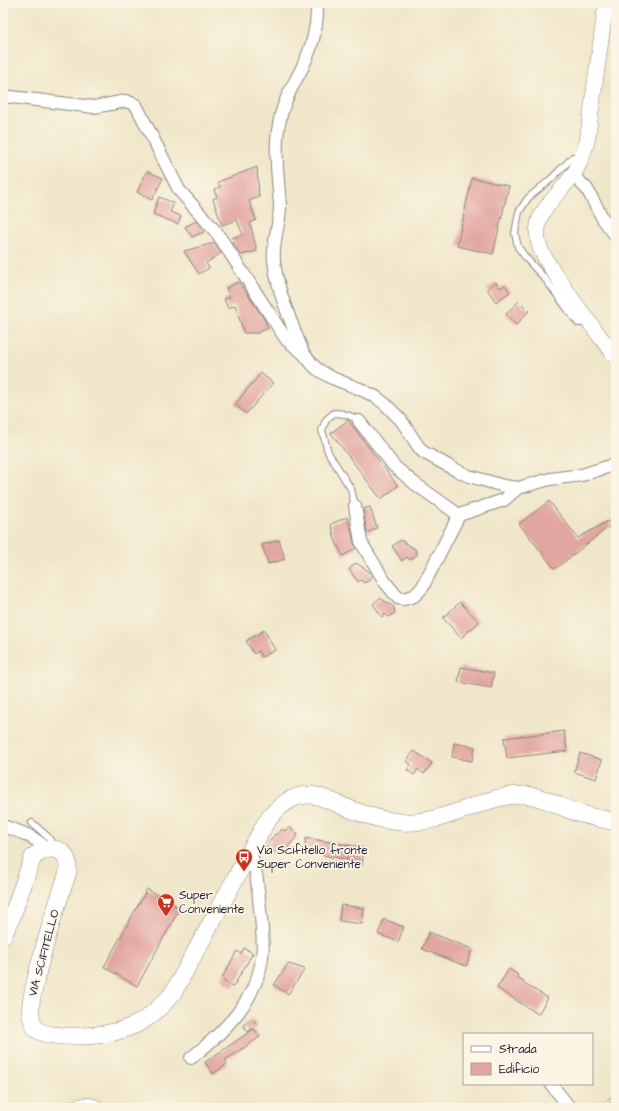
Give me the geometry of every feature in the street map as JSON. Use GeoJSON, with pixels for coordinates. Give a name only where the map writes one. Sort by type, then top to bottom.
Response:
{"type":"FeatureCollection","features":[{"type":"Feature","properties":{"kind":"main road","name":"VIA SCIFITELLO"},"geometry":{"type":"LineString","coordinates":[[51,849],[62,852],[68,864],[68,872],[42,953],[30,1013],[32,1024],[37,1030],[52,1036],[96,1035],[125,1029],[139,1023],[154,1014],[164,1004],[173,993],[272,813],[294,798],[304,795],[313,795],[373,817],[401,822],[433,820],[502,797],[524,795],[547,800],[578,813],[616,822]]}},
{"type":"Feature","properties":{"kind":"main road"},"geometry":{"type":"LineString","coordinates":[[3,936],[32,857],[39,852],[51,849]]}},
{"type":"Feature","properties":{"kind":"main road"},"geometry":{"type":"LineString","coordinates":[[76,1108],[87,1106],[95,1108]]}},
{"type":"Feature","properties":{"kind":"street"},"geometry":{"type":"LineString","coordinates":[[303,353],[276,276],[274,246],[280,214],[277,140],[281,115],[286,98],[307,58],[312,42],[316,24],[317,3]]}},
{"type":"Feature","properties":{"kind":"street"},"geometry":{"type":"LineString","coordinates":[[606,3],[587,142],[582,159],[573,175],[542,214],[538,225],[538,243],[543,255],[590,323],[616,357]]}},
{"type":"Feature","properties":{"kind":"street"},"geometry":{"type":"LineString","coordinates":[[3,96],[94,107],[126,101],[136,106],[179,190],[217,234],[286,339],[303,353],[317,369],[332,378],[376,397],[385,404],[401,420],[418,446],[431,457],[469,476],[504,486],[518,488],[550,479],[582,475],[616,464]]}},
{"type":"Feature","properties":{"kind":"street"},"geometry":{"type":"LineString","coordinates":[[573,175],[587,189],[603,219],[616,236]]}},
{"type":"Feature","properties":{"kind":"street"},"geometry":{"type":"LineString","coordinates":[[360,421],[394,466],[414,483],[459,515]]}},
{"type":"Feature","properties":{"kind":"street"},"geometry":{"type":"LineString","coordinates":[[355,506],[361,542],[385,582],[398,598],[404,599],[414,596],[422,588],[459,515],[504,500],[518,488]]}},
{"type":"Feature","properties":{"kind":"street"},"geometry":{"type":"LineString","coordinates":[[3,826],[40,841],[51,849]]}},
{"type":"Feature","properties":{"kind":"street"},"geometry":{"type":"LineString","coordinates":[[191,1058],[212,1041],[238,1012],[248,998],[259,971],[262,958],[262,930],[256,873],[250,852]]}},
{"type":"Feature","properties":{"kind":"street"},"geometry":{"type":"LineString","coordinates":[[553,1085],[570,1108]]}},
{"type":"Feature","properties":{"kind":"lane"},"geometry":{"type":"LineString","coordinates":[[582,159],[573,157],[550,180],[528,198],[519,212],[515,232],[518,247],[546,280],[578,323],[590,323]]}},
{"type":"Feature","properties":{"kind":"lane"},"geometry":{"type":"LineString","coordinates":[[355,506],[351,489],[328,452],[322,430],[326,420],[334,413],[342,413],[352,416],[360,421]]}},
{"type":"Feature","properties":{"kind":"lane"},"geometry":{"type":"LineString","coordinates":[[32,823],[48,837],[51,849]]}},
{"type":"Feature","properties":{"kind":"building"},"geometry":{"type":"Polygon","coordinates":[[[257,167],[259,197],[249,201],[256,220],[250,223],[257,251],[241,255],[234,245],[232,238],[243,235],[237,220],[222,225],[213,199],[217,197],[214,190],[220,187],[218,182],[257,167]]]}},
{"type":"Feature","properties":{"kind":"building"},"geometry":{"type":"Polygon","coordinates":[[[147,171],[163,178],[152,200],[137,192],[147,171]]]}},
{"type":"Feature","properties":{"kind":"building"},"geometry":{"type":"Polygon","coordinates":[[[472,178],[509,186],[493,254],[457,246],[472,178]]]}},
{"type":"Feature","properties":{"kind":"building"},"geometry":{"type":"Polygon","coordinates":[[[159,197],[174,203],[170,212],[181,216],[178,224],[153,214],[159,197]]]}},
{"type":"Feature","properties":{"kind":"building"},"geometry":{"type":"Polygon","coordinates":[[[196,221],[204,232],[192,237],[185,227],[196,221]]]}},
{"type":"Feature","properties":{"kind":"building"},"geometry":{"type":"Polygon","coordinates":[[[214,243],[221,253],[206,263],[209,268],[199,274],[184,251],[214,243]]]}},
{"type":"Feature","properties":{"kind":"building"},"geometry":{"type":"Polygon","coordinates":[[[239,282],[264,319],[268,328],[257,333],[244,333],[235,305],[228,308],[224,299],[230,297],[226,288],[239,282]]]}},
{"type":"Feature","properties":{"kind":"building"},"geometry":{"type":"Polygon","coordinates":[[[496,282],[500,288],[505,285],[510,292],[496,302],[487,289],[496,282]]]}},
{"type":"Feature","properties":{"kind":"building"},"geometry":{"type":"Polygon","coordinates":[[[519,301],[529,311],[516,325],[506,314],[519,301]]]}},
{"type":"Feature","properties":{"kind":"building"},"geometry":{"type":"Polygon","coordinates":[[[261,373],[273,383],[246,414],[235,404],[261,373]]]}},
{"type":"Feature","properties":{"kind":"building"},"geometry":{"type":"Polygon","coordinates":[[[348,420],[398,486],[381,499],[331,433],[348,420]]]}},
{"type":"Feature","properties":{"kind":"building"},"geometry":{"type":"Polygon","coordinates":[[[549,501],[578,538],[608,521],[611,525],[555,569],[519,524],[549,501]]]}},
{"type":"Feature","properties":{"kind":"building"},"geometry":{"type":"Polygon","coordinates":[[[370,507],[377,528],[367,533],[363,509],[370,507]]]}},
{"type":"Feature","properties":{"kind":"building"},"geometry":{"type":"Polygon","coordinates":[[[347,517],[356,548],[343,556],[335,540],[331,524],[347,517]]]}},
{"type":"Feature","properties":{"kind":"building"},"geometry":{"type":"Polygon","coordinates":[[[279,540],[285,559],[268,564],[262,545],[279,540]]]}},
{"type":"Feature","properties":{"kind":"building"},"geometry":{"type":"Polygon","coordinates":[[[401,540],[415,549],[417,555],[410,560],[407,557],[402,561],[392,546],[401,540]]]}},
{"type":"Feature","properties":{"kind":"building"},"geometry":{"type":"Polygon","coordinates":[[[356,563],[370,572],[371,579],[364,583],[361,580],[358,582],[349,569],[356,563]]]}},
{"type":"Feature","properties":{"kind":"building"},"geometry":{"type":"Polygon","coordinates":[[[380,598],[394,607],[395,613],[388,617],[385,614],[382,617],[373,604],[380,598]]]}},
{"type":"Feature","properties":{"kind":"building"},"geometry":{"type":"Polygon","coordinates":[[[460,602],[479,622],[461,638],[443,618],[460,602]]]}},
{"type":"Feature","properties":{"kind":"building"},"geometry":{"type":"Polygon","coordinates":[[[264,630],[275,650],[262,657],[258,651],[254,654],[246,641],[264,630]]]}},
{"type":"Feature","properties":{"kind":"building"},"geometry":{"type":"Polygon","coordinates":[[[461,667],[494,673],[491,688],[458,682],[461,667]]]}},
{"type":"Feature","properties":{"kind":"building"},"geometry":{"type":"Polygon","coordinates":[[[564,731],[567,751],[507,758],[504,738],[564,731]]]}},
{"type":"Feature","properties":{"kind":"building"},"geometry":{"type":"Polygon","coordinates":[[[454,743],[475,747],[472,761],[452,757],[454,743]]]}},
{"type":"Feature","properties":{"kind":"building"},"geometry":{"type":"Polygon","coordinates":[[[414,751],[432,763],[424,774],[418,769],[414,775],[407,770],[411,764],[406,761],[414,751]]]}},
{"type":"Feature","properties":{"kind":"building"},"geometry":{"type":"Polygon","coordinates":[[[580,753],[602,760],[596,779],[574,772],[580,753]]]}},
{"type":"Feature","properties":{"kind":"building"},"geometry":{"type":"Polygon","coordinates":[[[290,827],[298,835],[287,848],[283,846],[277,854],[266,847],[275,834],[278,834],[282,829],[284,831],[290,827]]]}},
{"type":"Feature","properties":{"kind":"building"},"geometry":{"type":"Polygon","coordinates":[[[306,838],[364,848],[362,866],[353,864],[354,861],[322,855],[323,852],[304,849],[306,838]]]}},
{"type":"Feature","properties":{"kind":"building"},"geometry":{"type":"Polygon","coordinates":[[[147,889],[180,908],[137,986],[104,967],[147,889]]]}},
{"type":"Feature","properties":{"kind":"building"},"geometry":{"type":"Polygon","coordinates":[[[341,905],[364,908],[362,924],[339,921],[341,905]]]}},
{"type":"Feature","properties":{"kind":"building"},"geometry":{"type":"Polygon","coordinates":[[[384,919],[404,927],[398,942],[378,934],[384,919]]]}},
{"type":"Feature","properties":{"kind":"building"},"geometry":{"type":"Polygon","coordinates":[[[429,932],[472,949],[466,966],[422,949],[429,932]]]}},
{"type":"Feature","properties":{"kind":"building"},"geometry":{"type":"Polygon","coordinates":[[[244,948],[253,953],[233,987],[224,982],[225,980],[222,978],[237,951],[241,954],[244,948]]]}},
{"type":"Feature","properties":{"kind":"building"},"geometry":{"type":"Polygon","coordinates":[[[288,964],[305,969],[288,994],[274,985],[288,964]]]}},
{"type":"Feature","properties":{"kind":"building"},"geometry":{"type":"Polygon","coordinates":[[[509,969],[518,975],[517,977],[524,981],[523,983],[548,998],[538,1014],[497,988],[509,969]]]}},
{"type":"Feature","properties":{"kind":"building"},"geometry":{"type":"Polygon","coordinates":[[[253,1019],[257,1025],[248,1032],[243,1025],[253,1019]]]}},
{"type":"Feature","properties":{"kind":"building"},"geometry":{"type":"Polygon","coordinates":[[[254,1029],[260,1037],[225,1060],[227,1064],[213,1074],[205,1062],[254,1029]]]}},
{"type":"Feature","properties":{"kind":"building"},"geometry":{"type":"Polygon","coordinates":[[[616,1093],[616,1108],[597,1108],[616,1093]]]}},
{"type":"Feature","properties":{"kind":"place","name":"Via Scifitello fronte Super Conveniente"},"geometry":{"type":"Point","coordinates":[244,872]}},
{"type":"Feature","properties":{"kind":"place","name":"Super Conveniente"},"geometry":{"type":"Point","coordinates":[166,917]}}]}
